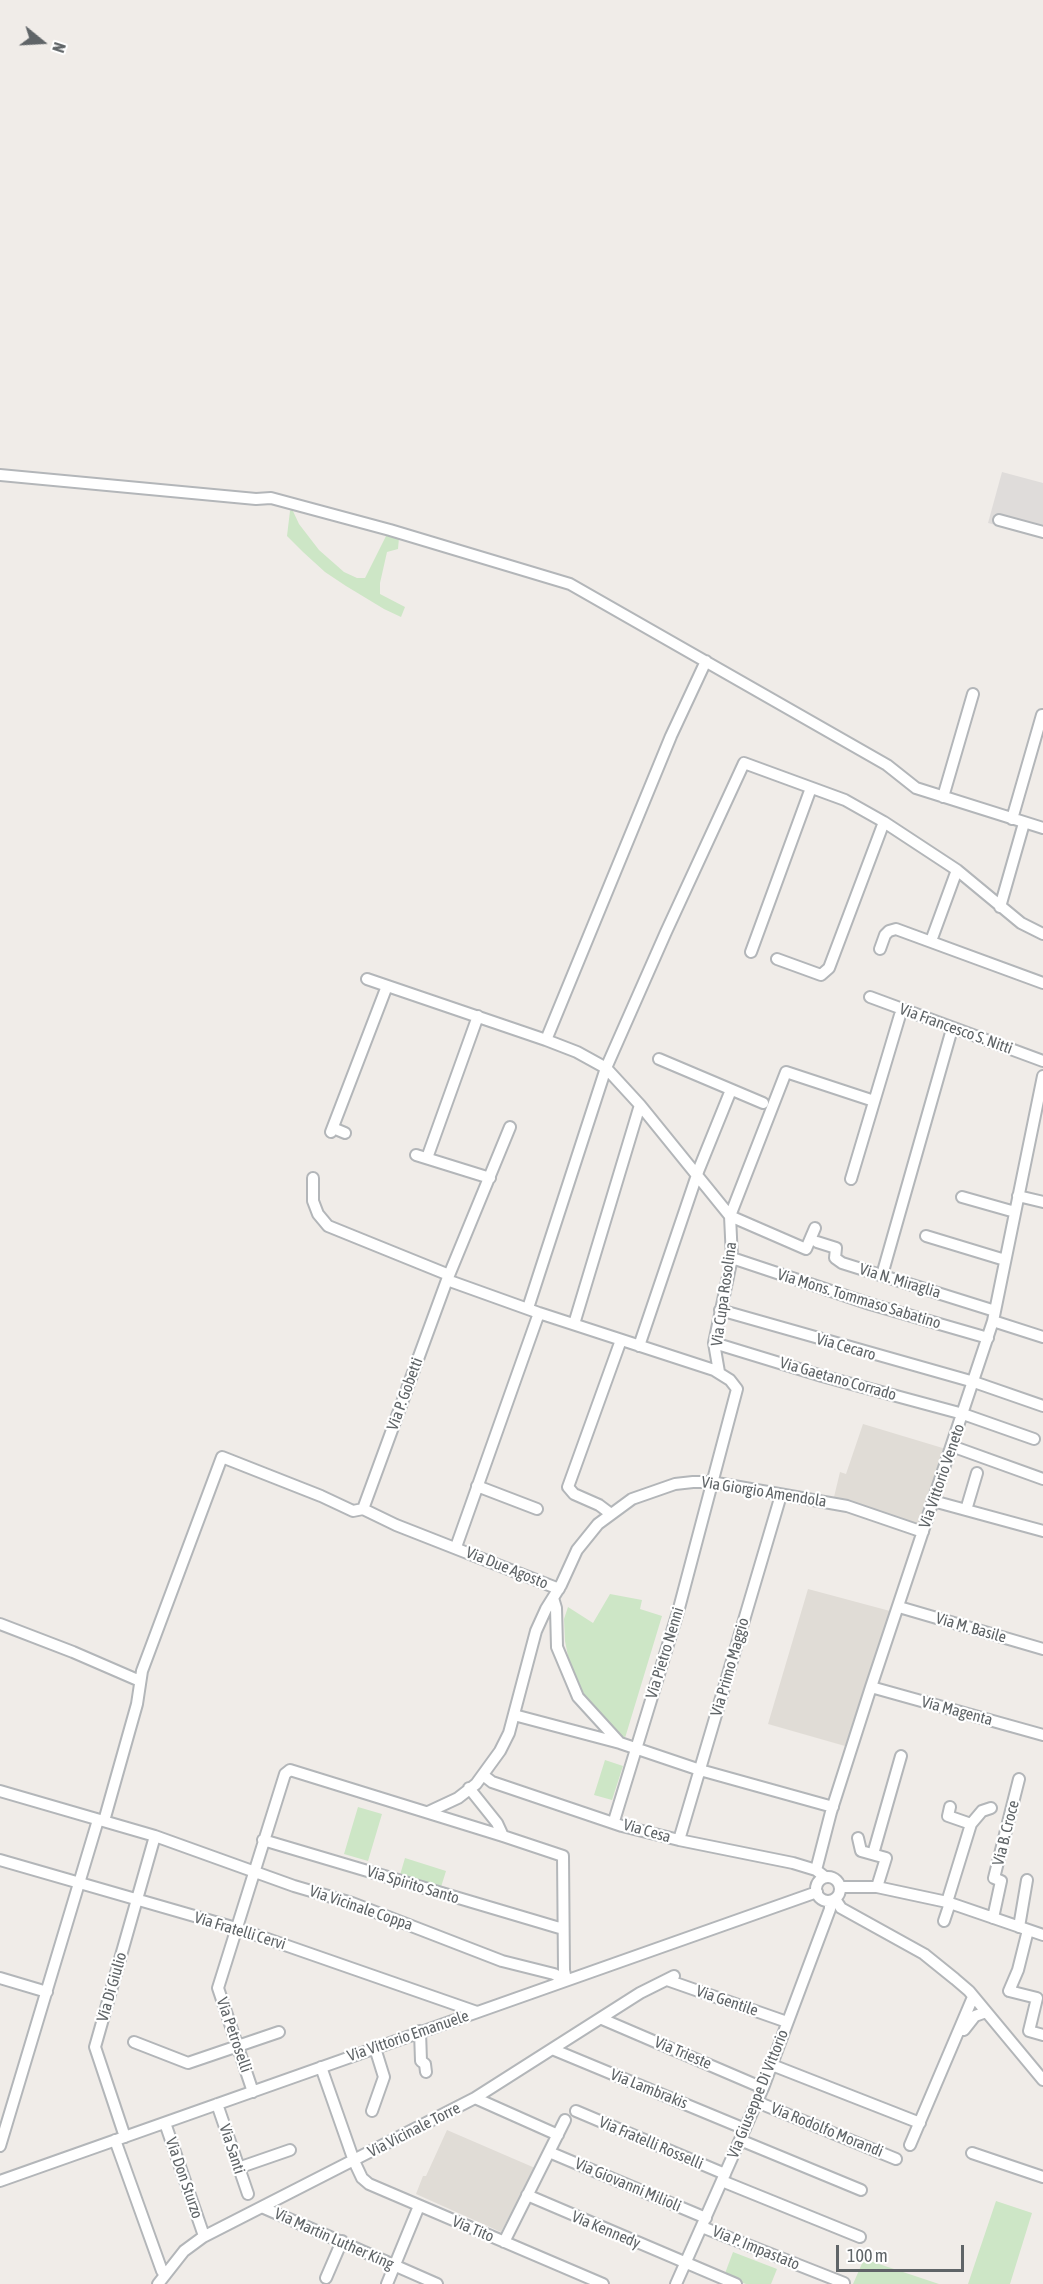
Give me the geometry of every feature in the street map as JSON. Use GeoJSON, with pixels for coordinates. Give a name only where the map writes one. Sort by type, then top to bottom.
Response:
{"type":"FeatureCollection","features":[{"type":"Feature","properties":{"kind":"street"},"geometry":{"type":"LineString","coordinates":[[0,475],[282,500],[570,584],[887,765],[916,788],[1043,828]]}},
{"type":"Feature","properties":{"kind":"street"},"geometry":{"type":"LineString","coordinates":[[999,520],[1043,532]]}},
{"type":"Feature","properties":{"kind":"street"},"geometry":{"type":"LineString","coordinates":[[546,1040],[662,757],[706,661]]}},
{"type":"Feature","properties":{"kind":"street"},"geometry":{"type":"LineString","coordinates":[[943,797],[973,694]]}},
{"type":"Feature","properties":{"kind":"street"},"geometry":{"type":"LineString","coordinates":[[1012,819],[1042,715]]}},
{"type":"Feature","properties":{"kind":"street"},"geometry":{"type":"LineString","coordinates":[[528,1308],[606,1068],[744,763],[845,800],[884,822],[957,870],[1021,923],[1043,934]]}},
{"type":"Feature","properties":{"kind":"street"},"geometry":{"type":"LineString","coordinates":[[750,952],[811,788]]}},
{"type":"Feature","properties":{"kind":"street"},"geometry":{"type":"LineString","coordinates":[[777,959],[821,975],[829,968],[884,822]]}},
{"type":"Feature","properties":{"kind":"street"},"geometry":{"type":"LineString","coordinates":[[1000,907],[1023,823]]}},
{"type":"Feature","properties":{"kind":"street"},"geometry":{"type":"LineString","coordinates":[[931,941],[957,870]]}},
{"type":"Feature","properties":{"kind":"street"},"geometry":{"type":"LineString","coordinates":[[880,949],[885,935],[889,930],[896,929],[1043,983]]}},
{"type":"Feature","properties":{"kind":"street"},"geometry":{"type":"LineString","coordinates":[[367,979],[546,1040],[576,1052],[606,1068],[640,1105],[730,1216],[806,1249],[815,1228]]}},
{"type":"Feature","properties":{"kind":"street"},"geometry":{"type":"LineString","coordinates":[[345,1132],[332,1130],[387,986]]}},
{"type":"Feature","properties":{"kind":"street","name":"Via Francesco S. Nitti"},"geometry":{"type":"LineString","coordinates":[[870,997],[1043,1061]]}},
{"type":"Feature","properties":{"kind":"street"},"geometry":{"type":"LineString","coordinates":[[851,1179],[900,1015]]}},
{"type":"Feature","properties":{"kind":"street"},"geometry":{"type":"LineString","coordinates":[[427,1158],[478,1016]]}},
{"type":"Feature","properties":{"kind":"street"},"geometry":{"type":"LineString","coordinates":[[882,1275],[952,1029]]}},
{"type":"Feature","properties":{"kind":"street"},"geometry":{"type":"LineString","coordinates":[[659,1059],[763,1103]]}},
{"type":"Feature","properties":{"kind":"street"},"geometry":{"type":"LineString","coordinates":[[730,1216],[786,1072],[874,1101]]}},
{"type":"Feature","properties":{"kind":"street","name":"Via Vittorio Veneto"},"geometry":{"type":"LineString","coordinates":[[820,1874],[833,1807],[988,1338],[1018,1196],[1038,1128],[1043,1076]]}},
{"type":"Feature","properties":{"kind":"street"},"geometry":{"type":"LineString","coordinates":[[639,1346],[697,1174],[731,1090]]}},
{"type":"Feature","properties":{"kind":"street"},"geometry":{"type":"LineString","coordinates":[[574,1324],[640,1105]]}},
{"type":"Feature","properties":{"kind":"street","name":"Via P. Gobetti"},"geometry":{"type":"LineString","coordinates":[[363,1509],[448,1277],[510,1127]]}},
{"type":"Feature","properties":{"kind":"street"},"geometry":{"type":"LineString","coordinates":[[416,1155],[490,1178]]}},
{"type":"Feature","properties":{"kind":"street"},"geometry":{"type":"LineString","coordinates":[[313,1178],[313,1201],[318,1214],[328,1226],[539,1313],[719,1372]]}},
{"type":"Feature","properties":{"kind":"street"},"geometry":{"type":"LineString","coordinates":[[1018,1196],[1043,1202]]}},
{"type":"Feature","properties":{"kind":"street"},"geometry":{"type":"LineString","coordinates":[[963,1197],[1015,1212]]}},
{"type":"Feature","properties":{"kind":"street","name":"Via Cupa Rosolina"},"geometry":{"type":"LineString","coordinates":[[719,1372],[714,1343],[732,1258],[730,1216]]}},
{"type":"Feature","properties":{"kind":"street"},"geometry":{"type":"LineString","coordinates":[[926,1236],[1005,1260]]}},
{"type":"Feature","properties":{"kind":"street","name":"Via N. Miraglia"},"geometry":{"type":"LineString","coordinates":[[817,1242],[836,1248],[835,1258],[842,1263],[882,1275],[994,1316],[1043,1337]]}},
{"type":"Feature","properties":{"kind":"street","name":"Via Mons. Tommaso Sabatino"},"geometry":{"type":"LineString","coordinates":[[732,1258],[870,1304],[988,1338]]}},
{"type":"Feature","properties":{"kind":"street","name":"Via Cecaro"},"geometry":{"type":"LineString","coordinates":[[720,1310],[974,1382],[1043,1406]]}},
{"type":"Feature","properties":{"kind":"street"},"geometry":{"type":"LineString","coordinates":[[456,1547],[539,1313]]}},
{"type":"Feature","properties":{"kind":"street"},"geometry":{"type":"LineString","coordinates":[[611,1514],[599,1505],[574,1494],[568,1487],[621,1340]]}},
{"type":"Feature","properties":{"kind":"street","name":"Via Gaetano Corrado"},"geometry":{"type":"LineString","coordinates":[[714,1343],[822,1376],[963,1414],[1034,1439]]}},
{"type":"Feature","properties":{"kind":"street","name":"Via Pietro Nenni"},"geometry":{"type":"LineString","coordinates":[[614,1821],[678,1612],[737,1389],[719,1372]]}},
{"type":"Feature","properties":{"kind":"street"},"geometry":{"type":"LineString","coordinates":[[954,1446],[1043,1479]]}},
{"type":"Feature","properties":{"kind":"street","name":"Via Due Agosto"},"geometry":{"type":"LineString","coordinates":[[140,1681],[222,1457],[353,1511],[363,1509],[396,1525],[456,1547],[556,1594]]}},
{"type":"Feature","properties":{"kind":"street"},"geometry":{"type":"LineString","coordinates":[[966,1510],[977,1473]]}},
{"type":"Feature","properties":{"kind":"street","name":"Via Giorgio Amendola"},"geometry":{"type":"LineString","coordinates":[[428,1812],[458,1797],[476,1784],[500,1752],[509,1733],[537,1631],[577,1550],[598,1524],[632,1499],[656,1489],[693,1482],[711,1482],[847,1506],[923,1533]]}},
{"type":"Feature","properties":{"kind":"street"},"geometry":{"type":"LineString","coordinates":[[477,1486],[537,1509]]}},
{"type":"Feature","properties":{"kind":"street","name":"Via Primo Maggio"},"geometry":{"type":"LineString","coordinates":[[679,1840],[782,1495]]}},
{"type":"Feature","properties":{"kind":"street"},"geometry":{"type":"LineString","coordinates":[[933,1501],[1043,1531]]}},
{"type":"Feature","properties":{"kind":"street"},"geometry":{"type":"LineString","coordinates":[[556,1594],[557,1647],[578,1697],[620,1743]]}},
{"type":"Feature","properties":{"kind":"street","name":"Via M. Basile"},"geometry":{"type":"LineString","coordinates":[[899,1607],[1043,1649]]}},
{"type":"Feature","properties":{"kind":"street"},"geometry":{"type":"LineString","coordinates":[[0,1624],[140,1681],[137,1704],[101,1821],[79,1883],[0,2146]]}},
{"type":"Feature","properties":{"kind":"street","name":"Via Magenta"},"geometry":{"type":"LineString","coordinates":[[871,1688],[1043,1735]]}},
{"type":"Feature","properties":{"kind":"street"},"geometry":{"type":"LineString","coordinates":[[514,1715],[620,1743],[700,1770],[833,1807]]}},
{"type":"Feature","properties":{"kind":"street"},"geometry":{"type":"LineString","coordinates":[[873,1854],[901,1756]]}},
{"type":"Feature","properties":{"kind":"street","name":"Via Petroselli"},"geometry":{"type":"LineString","coordinates":[[253,2092],[218,1988],[262,1840],[285,1774],[290,1770],[428,1812]]}},
{"type":"Feature","properties":{"kind":"street","name":"Via Cesa"},"geometry":{"type":"LineString","coordinates":[[483,1775],[492,1782],[614,1821],[622,1826],[679,1840],[768,1857],[820,1874]]}},
{"type":"Feature","properties":{"kind":"street","name":"Via B. Croce"},"geometry":{"type":"LineString","coordinates":[[993,1917],[1001,1881],[994,1878],[1019,1779]]}},
{"type":"Feature","properties":{"kind":"street"},"geometry":{"type":"LineString","coordinates":[[470,1788],[497,1823],[503,1836]]}},
{"type":"Feature","properties":{"kind":"street","name":"Via Vicinale Coppa"},"geometry":{"type":"LineString","coordinates":[[0,1791],[155,1836],[352,1903],[502,1961],[554,1974],[566,1980]]}},
{"type":"Feature","properties":{"kind":"street"},"geometry":{"type":"LineString","coordinates":[[950,1807],[948,1816],[971,1824]]}},
{"type":"Feature","properties":{"kind":"street"},"geometry":{"type":"LineString","coordinates":[[944,1921],[971,1824],[982,1811],[991,1808]]}},
{"type":"Feature","properties":{"kind":"street"},"geometry":{"type":"LineString","coordinates":[[428,1812],[563,1856],[566,1980]]}},
{"type":"Feature","properties":{"kind":"street","name":"Via Di Giulio"},"geometry":{"type":"LineString","coordinates":[[155,1836],[95,2047],[120,2138],[162,2271]]}},
{"type":"Feature","properties":{"kind":"street"},"geometry":{"type":"LineString","coordinates":[[858,1838],[861,1851],[886,1858],[877,1887]]}},
{"type":"Feature","properties":{"kind":"street","name":"Via Spirito Santo"},"geometry":{"type":"LineString","coordinates":[[262,1840],[563,1929]]}},
{"type":"Feature","properties":{"kind":"street","name":"Via Fratelli Cervi"},"geometry":{"type":"LineString","coordinates":[[0,1860],[236,1928],[477,2012]]}},
{"type":"Feature","properties":{"kind":"street"},"geometry":{"type":"LineString","coordinates":[[833,1900],[840,1891],[840,1887],[835,1878],[820,1874],[817,1892],[823,1900],[833,1900],[841,1908],[924,1954],[956,1979],[974,1997],[1043,2080]]}},
{"type":"Feature","properties":{"kind":"street"},"geometry":{"type":"LineString","coordinates":[[1027,1880],[1018,1970],[1009,1991],[1037,1998],[1029,2031],[1043,2035]]}},
{"type":"Feature","properties":{"kind":"street"},"geometry":{"type":"LineString","coordinates":[[840,1887],[877,1887],[949,1903],[1043,1935]]}},
{"type":"Feature","properties":{"kind":"street","name":"Via Vittorio Emanuele"},"geometry":{"type":"LineString","coordinates":[[0,2181],[817,1892]]}},
{"type":"Feature","properties":{"kind":"street","name":"Via Giuseppe Di Vittorio"},"geometry":{"type":"LineString","coordinates":[[676,2284],[763,2088],[833,1900]]}},
{"type":"Feature","properties":{"kind":"street"},"geometry":{"type":"LineString","coordinates":[[0,1978],[47,1992]]}},
{"type":"Feature","properties":{"kind":"street","name":"Via Gentile"},"geometry":{"type":"LineString","coordinates":[[670,1978],[787,2022]]}},
{"type":"Feature","properties":{"kind":"street","name":"Via Vicinale Torre"},"geometry":{"type":"LineString","coordinates":[[158,2284],[193,2243],[476,2098],[640,1993],[670,1978]]}},
{"type":"Feature","properties":{"kind":"street"},"geometry":{"type":"LineString","coordinates":[[910,2145],[974,1997]]}},
{"type":"Feature","properties":{"kind":"street"},"geometry":{"type":"LineString","coordinates":[[944,2068],[962,2032],[975,2016],[986,2012]]}},
{"type":"Feature","properties":{"kind":"street","name":"Via Trieste"},"geometry":{"type":"LineString","coordinates":[[602,2019],[763,2088]]}},
{"type":"Feature","properties":{"kind":"street"},"geometry":{"type":"LineString","coordinates":[[420,2031],[421,2061],[425,2064],[426,2072]]}},
{"type":"Feature","properties":{"kind":"street"},"geometry":{"type":"LineString","coordinates":[[134,2042],[188,2062],[279,2032]]}},
{"type":"Feature","properties":{"kind":"street"},"geometry":{"type":"LineString","coordinates":[[372,2111],[384,2077],[375,2048]]}},
{"type":"Feature","properties":{"kind":"street","name":"Via Lambrakis"},"geometry":{"type":"LineString","coordinates":[[552,2049],[745,2129]]}},
{"type":"Feature","properties":{"kind":"street"},"geometry":{"type":"LineString","coordinates":[[772,2065],[920,2123]]}},
{"type":"Feature","properties":{"kind":"street","name":"Via Tito"},"geometry":{"type":"LineString","coordinates":[[321,2067],[354,2161],[362,2178],[369,2184],[603,2284]]}},
{"type":"Feature","properties":{"kind":"street"},"geometry":{"type":"LineString","coordinates":[[476,2098],[558,2135]]}},
{"type":"Feature","properties":{"kind":"street","name":"Via Rodolfo Morandi"},"geometry":{"type":"LineString","coordinates":[[757,2102],[897,2159]]}},
{"type":"Feature","properties":{"kind":"street","name":"Via Santi"},"geometry":{"type":"LineString","coordinates":[[217,2104],[248,2194]]}},
{"type":"Feature","properties":{"kind":"street","name":"Via Fratelli Rosselli"},"geometry":{"type":"LineString","coordinates":[[576,2111],[860,2237]]}},
{"type":"Feature","properties":{"kind":"street"},"geometry":{"type":"LineString","coordinates":[[504,2242],[565,2120]]}},
{"type":"Feature","properties":{"kind":"street","name":"Via Don Sturzo"},"geometry":{"type":"LineString","coordinates":[[165,2123],[203,2233]]}},
{"type":"Feature","properties":{"kind":"street"},"geometry":{"type":"LineString","coordinates":[[740,2140],[861,2190]]}},
{"type":"Feature","properties":{"kind":"street"},"geometry":{"type":"LineString","coordinates":[[238,2168],[290,2150]]}},
{"type":"Feature","properties":{"kind":"street","name":"Via Giovanni Milioli"},"geometry":{"type":"LineString","coordinates":[[549,2152],[704,2222]]}},
{"type":"Feature","properties":{"kind":"street"},"geometry":{"type":"LineString","coordinates":[[972,2153],[1043,2177]]}},
{"type":"Feature","properties":{"kind":"street","name":"Via Kennedy"},"geometry":{"type":"LineString","coordinates":[[527,2195],[736,2284]]}},
{"type":"Feature","properties":{"kind":"street"},"geometry":{"type":"LineString","coordinates":[[387,2284],[419,2206]]}},
{"type":"Feature","properties":{"kind":"street","name":"Via Martin Luther King"},"geometry":{"type":"LineString","coordinates":[[264,2208],[437,2284]]}},
{"type":"Feature","properties":{"kind":"street","name":"Via P. Impastato"},"geometry":{"type":"LineString","coordinates":[[704,2222],[844,2283]]}},
{"type":"Feature","properties":{"kind":"street"},"geometry":{"type":"LineString","coordinates":[[326,2278],[342,2241]]}},
{"type":"Feature","properties":{"kind":"shaded area"},"geometry":{"type":"Polygon","coordinates":[[[1002,472],[1043,483],[1043,537],[988,523],[1002,472]]]}},
{"type":"Feature","properties":{"kind":"shaded area"},"geometry":{"type":"Polygon","coordinates":[[[863,1424],[946,1449],[919,1525],[834,1497],[840,1472],[846,1474],[863,1424]]]}},
{"type":"Feature","properties":{"kind":"shaded area"},"geometry":{"type":"Polygon","coordinates":[[[808,1589],[890,1611],[845,1746],[768,1724],[808,1589]]]}},
{"type":"Feature","properties":{"kind":"shaded area"},"geometry":{"type":"Polygon","coordinates":[[[447,2130],[535,2168],[501,2232],[416,2194],[447,2130]]]}},
{"type":"Feature","properties":{"kind":"green space"},"geometry":{"type":"Polygon","coordinates":[[[292,509],[299,524],[319,550],[344,572],[357,578],[365,578],[387,534],[399,538],[398,549],[387,552],[380,583],[380,594],[405,607],[401,617],[346,586],[325,572],[303,552],[287,536],[292,509]]]}},
{"type":"Feature","properties":{"kind":"green space"},"geometry":{"type":"Polygon","coordinates":[[[610,1594],[642,1600],[640,1609],[662,1616],[625,1738],[614,1730],[585,1697],[569,1661],[565,1641],[564,1619],[568,1607],[593,1623],[610,1594]]]}},
{"type":"Feature","properties":{"kind":"green space"},"geometry":{"type":"Polygon","coordinates":[[[605,1760],[623,1766],[612,1800],[594,1795],[605,1760]]]}},
{"type":"Feature","properties":{"kind":"green space"},"geometry":{"type":"Polygon","coordinates":[[[358,1807],[382,1814],[368,1861],[344,1854],[358,1807]]]}},
{"type":"Feature","properties":{"kind":"green space"},"geometry":{"type":"Polygon","coordinates":[[[405,1858],[446,1871],[441,1887],[400,1875],[405,1858]]]}},
{"type":"Feature","properties":{"kind":"green space"},"geometry":{"type":"Polygon","coordinates":[[[996,2201],[1032,2213],[1010,2284],[968,2284],[996,2201]]]}},
{"type":"Feature","properties":{"kind":"green space"},"geometry":{"type":"Polygon","coordinates":[[[733,2252],[777,2269],[771,2284],[746,2284],[724,2276],[733,2252]]]}},
{"type":"Feature","properties":{"kind":"green space"},"geometry":{"type":"Polygon","coordinates":[[[864,2259],[939,2284],[853,2284],[864,2259]]]}}]}
